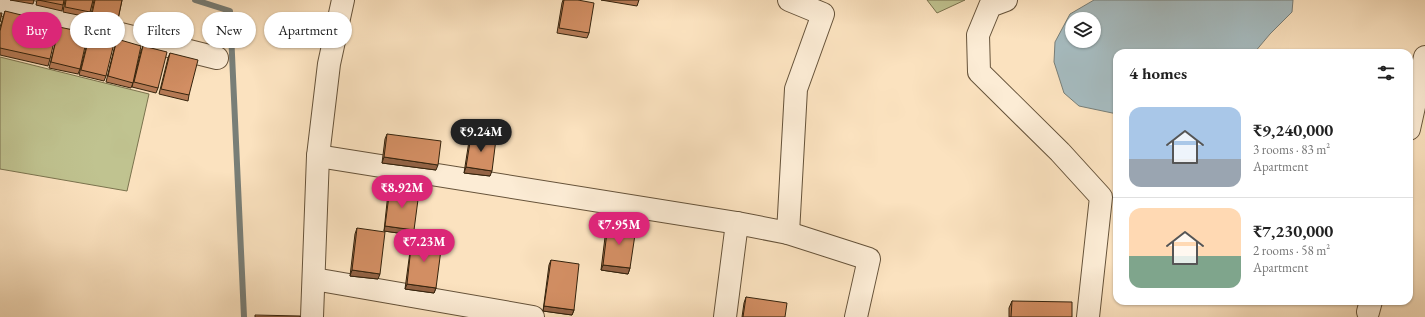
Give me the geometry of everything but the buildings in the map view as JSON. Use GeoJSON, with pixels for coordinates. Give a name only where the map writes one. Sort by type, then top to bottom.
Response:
{"type":"FeatureCollection","features":[{"type":"Feature","properties":{"kind":"street"},"geometry":{"type":"LineString","coordinates":[[312,317],[318,156],[329,64],[343,0]]}},
{"type":"Feature","properties":{"kind":"street"},"geometry":{"type":"LineString","coordinates":[[788,232],[796,90],[823,14],[789,0]]}},
{"type":"Feature","properties":{"kind":"street"},"geometry":{"type":"LineString","coordinates":[[1006,0],[990,6],[978,35],[979,72],[1060,152],[1101,197],[1088,317]]}},
{"type":"Feature","properties":{"kind":"street"},"geometry":{"type":"LineString","coordinates":[[0,4],[217,58]]}},
{"type":"Feature","properties":{"kind":"street"},"geometry":{"type":"LineString","coordinates":[[1414,118],[1425,57]]}},
{"type":"Feature","properties":{"kind":"street"},"geometry":{"type":"LineString","coordinates":[[318,156],[788,232],[869,259],[856,317]]}},
{"type":"Feature","properties":{"kind":"street"},"geometry":{"type":"LineString","coordinates":[[725,317],[737,223]]}},
{"type":"Feature","properties":{"kind":"street"},"geometry":{"type":"LineString","coordinates":[[314,279],[533,317]]}},
{"type":"Feature","properties":{"kind":"green space"},"geometry":{"type":"Polygon","coordinates":[[[927,0],[965,0],[937,13],[927,0]]]}},
{"type":"Feature","properties":{"kind":"green space"},"geometry":{"type":"Polygon","coordinates":[[[0,57],[149,94],[127,191],[0,169],[0,57]]]}},
{"type":"Feature","properties":{"kind":"shaded area"},"geometry":{"type":"Polygon","coordinates":[[[1094,0],[1293,0],[1292,12],[1257,49],[1113,49],[1113,113],[1079,106],[1064,93],[1054,62],[1055,42],[1065,23],[1065,48],[1101,48],[1101,12],[1073,12],[1094,0]]]}},
{"type":"Feature","properties":{"kind":"waterway"},"geometry":{"type":"LineString","coordinates":[[195,0],[230,11],[244,317]]}}]}
